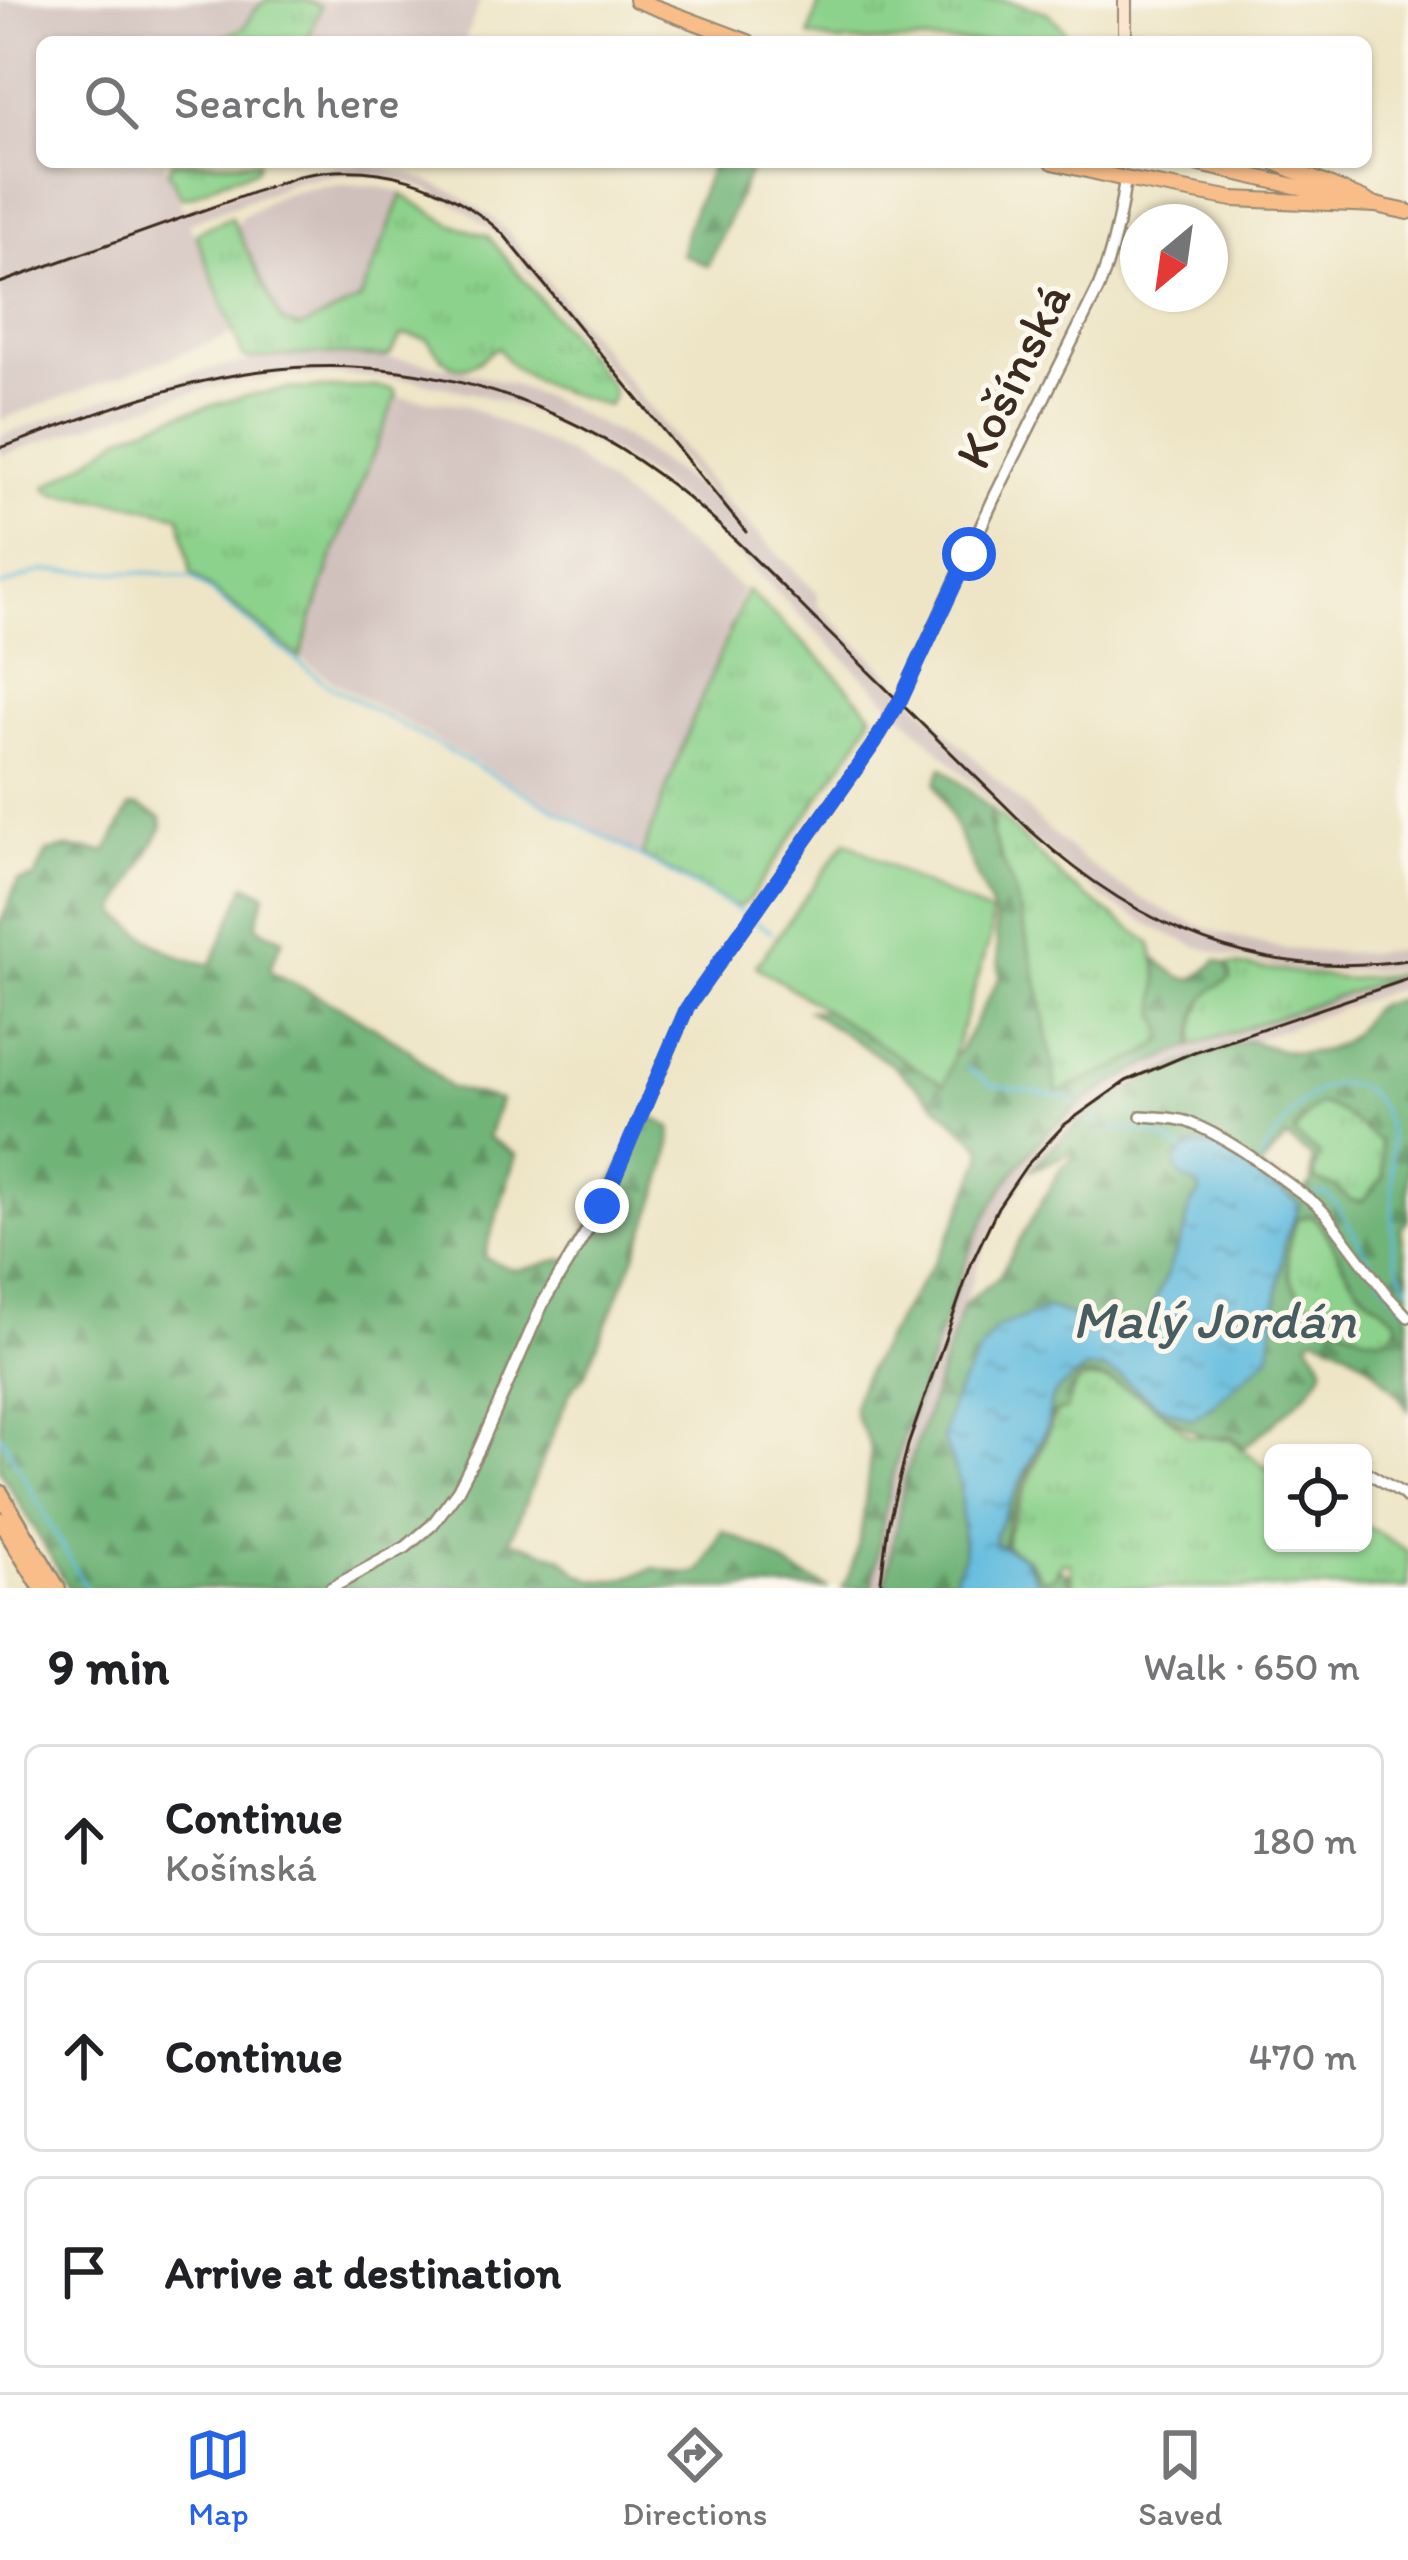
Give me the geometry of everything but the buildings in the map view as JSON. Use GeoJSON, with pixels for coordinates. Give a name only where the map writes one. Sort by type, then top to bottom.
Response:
{"type":"FeatureCollection","features":[{"type":"Feature","properties":{"kind":"highway"},"geometry":{"type":"LineString","coordinates":[[0,1492],[57,1588]]}},
{"type":"Feature","properties":{"kind":"highway"},"geometry":{"type":"LineString","coordinates":[[0,1520],[41,1588]]}},
{"type":"Feature","properties":{"kind":"main road"},"geometry":{"type":"LineString","coordinates":[[636,0],[732,36]]}},
{"type":"Feature","properties":{"kind":"main road"},"geometry":{"type":"LineString","coordinates":[[1125,0],[1125,36]]}},
{"type":"Feature","properties":{"kind":"main road"},"geometry":{"type":"LineString","coordinates":[[1078,168],[1233,199],[1377,206]]}},
{"type":"Feature","properties":{"kind":"main road","name":"Košínská"},"geometry":{"type":"LineString","coordinates":[[1125,168],[1125,179]]}},
{"type":"Feature","properties":{"kind":"main road"},"geometry":{"type":"LineString","coordinates":[[1216,168],[1408,212]]}},
{"type":"Feature","properties":{"kind":"main road"},"geometry":{"type":"LineString","coordinates":[[1288,168],[1377,206]]}},
{"type":"Feature","properties":{"kind":"street","name":"Košínská"},"geometry":{"type":"LineString","coordinates":[[332,1588],[406,1547],[432,1525],[458,1490],[543,1303],[602,1206],[687,1008],[902,697],[1098,289],[1111,256],[1125,179]]}},
{"type":"Feature","properties":{"kind":"street"},"geometry":{"type":"LineString","coordinates":[[1142,1116],[1185,1120],[1235,1146],[1326,1214],[1408,1317]]}},
{"type":"Feature","properties":{"kind":"street"},"geometry":{"type":"LineString","coordinates":[[1372,1475],[1408,1499]]}},
{"type":"Feature","properties":{"kind":"shaded area"},"geometry":{"type":"Polygon","coordinates":[[[0,0],[266,0],[247,24],[217,36],[36,36],[36,168],[166,168],[183,209],[298,171],[324,168],[376,168],[412,175],[454,192],[508,232],[722,498],[818,594],[818,605],[1078,856],[1166,912],[1241,939],[1323,952],[1408,949],[1408,985],[1150,1076],[1086,1116],[1031,1170],[994,1228],[978,1264],[913,1448],[885,1588],[872,1588],[901,1444],[975,1238],[1021,1162],[1078,1106],[1145,1064],[1402,974],[1402,970],[1322,972],[1236,958],[1158,929],[1102,898],[1027,836],[693,511],[614,454],[528,411],[413,380],[292,376],[171,398],[0,456],[0,436],[190,373],[263,359],[365,356],[464,371],[556,402],[624,437],[711,498],[501,238],[466,210],[429,190],[365,175],[300,180],[189,223],[235,334],[0,420],[0,0]]]}},
{"type":"Feature","properties":{"kind":"shaded area"},"geometry":{"type":"Polygon","coordinates":[[[305,0],[328,0],[327,5],[332,0],[481,0],[466,36],[309,36],[326,5],[305,0]]]}},
{"type":"Feature","properties":{"kind":"shaded area"},"geometry":{"type":"Polygon","coordinates":[[[348,184],[403,192],[360,300],[300,328],[283,321],[236,229],[241,217],[280,195],[348,184]]]}},
{"type":"Feature","properties":{"kind":"shaded area"},"geometry":{"type":"Polygon","coordinates":[[[397,397],[462,404],[570,454],[743,589],[641,857],[302,659],[334,554],[397,397]]]}},
{"type":"Feature","properties":{"kind":"green space"},"geometry":{"type":"Polygon","coordinates":[[[266,0],[305,0],[321,6],[309,36],[225,36],[245,27],[266,0]]]}},
{"type":"Feature","properties":{"kind":"green space"},"geometry":{"type":"Polygon","coordinates":[[[820,0],[1003,0],[1047,12],[1068,36],[809,36],[820,0]]]}},
{"type":"Feature","properties":{"kind":"green space"},"geometry":{"type":"Polygon","coordinates":[[[169,168],[257,168],[181,197],[169,168]]]}},
{"type":"Feature","properties":{"kind":"green space"},"geometry":{"type":"Polygon","coordinates":[[[711,168],[751,168],[708,266],[682,254],[711,168]]]}},
{"type":"Feature","properties":{"kind":"green space"},"geometry":{"type":"Polygon","coordinates":[[[402,195],[453,225],[488,236],[610,384],[613,396],[607,406],[531,378],[498,347],[474,364],[458,367],[427,339],[410,335],[401,336],[385,357],[243,357],[196,234],[231,217],[282,322],[300,328],[360,300],[402,195]]]}},
{"type":"Feature","properties":{"kind":"green space"},"geometry":{"type":"Polygon","coordinates":[[[375,387],[397,394],[332,558],[300,658],[191,573],[180,516],[47,490],[124,435],[177,415],[288,389],[375,387]]]}},
{"type":"Feature","properties":{"kind":"green space"},"geometry":{"type":"Polygon","coordinates":[[[747,590],[872,714],[750,898],[741,906],[732,906],[642,855],[747,590]]]}},
{"type":"Feature","properties":{"kind":"green space"},"geometry":{"type":"Polygon","coordinates":[[[942,767],[993,811],[991,832],[1025,932],[1057,1093],[1141,1056],[1165,1039],[1157,1010],[1156,959],[1187,979],[1217,960],[1227,967],[1230,979],[1200,1005],[1192,1046],[1122,1078],[1064,1118],[1039,1141],[996,1200],[965,1262],[903,1439],[872,1588],[842,1588],[859,1541],[871,1450],[855,1413],[857,1394],[947,1240],[983,1155],[974,1139],[894,1066],[809,1011],[838,1011],[940,1064],[959,1052],[1000,977],[995,917],[936,783],[942,767]]]}},
{"type":"Feature","properties":{"kind":"green space"},"geometry":{"type":"Polygon","coordinates":[[[138,806],[161,818],[162,828],[119,906],[118,914],[128,923],[170,952],[212,963],[246,884],[265,894],[256,924],[283,939],[272,972],[407,1048],[450,1088],[500,1100],[488,1137],[516,1155],[484,1257],[519,1269],[571,1260],[645,1119],[671,1128],[663,1176],[638,1248],[585,1374],[570,1392],[510,1540],[561,1557],[579,1574],[594,1580],[620,1580],[654,1568],[698,1572],[722,1531],[829,1588],[69,1588],[0,1470],[0,924],[18,881],[35,878],[47,852],[67,848],[106,852],[130,807],[138,806]]]}},
{"type":"Feature","properties":{"kind":"green space"},"geometry":{"type":"Polygon","coordinates":[[[994,815],[1069,884],[1151,943],[1160,982],[1157,1016],[1165,1039],[1141,1056],[1057,1094],[1025,932],[991,832],[994,815]]]}},
{"type":"Feature","properties":{"kind":"green space"},"geometry":{"type":"Polygon","coordinates":[[[846,841],[914,880],[991,914],[991,936],[944,1085],[756,966],[846,841]]]}},
{"type":"Feature","properties":{"kind":"green space"},"geometry":{"type":"Polygon","coordinates":[[[1226,964],[1347,979],[1403,974],[1192,1046],[1196,1017],[1207,992],[1230,978],[1226,964]]]}},
{"type":"Feature","properties":{"kind":"green space"},"geometry":{"type":"Polygon","coordinates":[[[1408,997],[1408,1219],[1401,1229],[1408,1273],[1408,1409],[1368,1364],[1315,1336],[1308,1340],[1322,1362],[1321,1373],[1303,1396],[1244,1448],[1232,1436],[1203,1436],[1108,1380],[1079,1378],[1065,1410],[1053,1413],[1003,1545],[1027,1558],[1042,1579],[1054,1577],[1058,1569],[1069,1574],[1071,1588],[1040,1588],[1025,1558],[995,1543],[995,1534],[1047,1427],[1051,1399],[1086,1369],[1121,1377],[1158,1405],[1211,1407],[1269,1356],[1285,1240],[1300,1204],[1231,1157],[1188,1147],[1192,1181],[1200,1194],[1190,1206],[1185,1231],[1146,1323],[1125,1334],[1049,1308],[943,1437],[960,1484],[964,1557],[953,1588],[885,1588],[905,1478],[962,1309],[998,1278],[1075,1151],[1031,1170],[1080,1122],[1157,1075],[1249,1040],[1286,1051],[1325,1050],[1348,1038],[1372,1009],[1408,997]],[[1320,1104],[1294,1134],[1320,1155],[1316,1180],[1363,1201],[1383,1178],[1380,1141],[1344,1114],[1320,1104]],[[1287,1138],[1259,1168],[1298,1196],[1312,1184],[1312,1158],[1287,1138]],[[1311,1215],[1298,1218],[1288,1251],[1297,1290],[1334,1321],[1365,1336],[1387,1338],[1398,1326],[1397,1320],[1354,1281],[1318,1222],[1311,1215]]]}},
{"type":"Feature","properties":{"kind":"green space"},"geometry":{"type":"Polygon","coordinates":[[[1320,1104],[1344,1114],[1380,1141],[1383,1178],[1361,1201],[1350,1200],[1316,1180],[1320,1155],[1294,1135],[1320,1104]]]}},
{"type":"Feature","properties":{"kind":"green space"},"geometry":{"type":"Polygon","coordinates":[[[1311,1215],[1359,1287],[1398,1320],[1392,1334],[1381,1338],[1348,1330],[1317,1312],[1297,1292],[1289,1275],[1288,1246],[1297,1218],[1311,1215]]]}},
{"type":"Feature","properties":{"kind":"green space"},"geometry":{"type":"Polygon","coordinates":[[[1085,1379],[1100,1380],[1128,1389],[1189,1436],[1230,1439],[1264,1466],[1264,1552],[1372,1552],[1372,1529],[1408,1551],[1408,1588],[1074,1588],[1070,1563],[1062,1563],[1055,1577],[1042,1579],[1031,1562],[1009,1549],[1007,1535],[1056,1413],[1065,1409],[1076,1385],[1085,1379]]]}},
{"type":"Feature","properties":{"kind":"water","name":"Malý Jordán"},"geometry":{"type":"Polygon","coordinates":[[[1195,1144],[1219,1149],[1300,1204],[1285,1240],[1269,1356],[1191,1419],[1158,1405],[1121,1377],[1086,1369],[1051,1399],[1047,1427],[995,1534],[995,1543],[1025,1558],[1040,1588],[953,1588],[964,1557],[960,1484],[943,1438],[952,1402],[995,1329],[1049,1308],[1125,1334],[1146,1323],[1185,1231],[1190,1206],[1200,1194],[1199,1186],[1183,1179],[1176,1168],[1177,1157],[1195,1144]]]}},
{"type":"Feature","properties":{"kind":"waterway"},"geometry":{"type":"LineString","coordinates":[[0,587],[42,571],[193,578],[325,683],[743,913]]}},
{"type":"Feature","properties":{"kind":"waterway"},"geometry":{"type":"LineString","coordinates":[[756,922],[772,932]]}},
{"type":"Feature","properties":{"kind":"waterway"},"geometry":{"type":"LineString","coordinates":[[966,1067],[991,1085],[1067,1097],[1077,1105]]}},
{"type":"Feature","properties":{"kind":"waterway"},"geometry":{"type":"LineString","coordinates":[[1260,1160],[1298,1107],[1323,1088],[1354,1085],[1371,1095],[1389,1131],[1394,1252],[1408,1286]]}},
{"type":"Feature","properties":{"kind":"waterway"},"geometry":{"type":"LineString","coordinates":[[1087,1117],[1100,1124]]}},
{"type":"Feature","properties":{"kind":"waterway"},"geometry":{"type":"LineString","coordinates":[[1114,1131],[1150,1134],[1183,1151]]}},
{"type":"Feature","properties":{"kind":"waterway"},"geometry":{"type":"LineString","coordinates":[[1316,1193],[1326,1194],[1336,1204],[1404,1307]]}},
{"type":"Feature","properties":{"kind":"waterway"},"geometry":{"type":"LineString","coordinates":[[0,1434],[86,1588]]}},
{"type":"Feature","properties":{"kind":"railway"},"geometry":{"type":"LineString","coordinates":[[0,283],[299,176],[356,171],[409,180],[459,201],[504,235],[746,532]]}},
{"type":"Feature","properties":{"kind":"railway"},"geometry":{"type":"LineString","coordinates":[[0,448],[161,392],[261,371],[366,368],[418,374],[519,400],[613,445],[701,509],[1032,832],[1116,896],[1205,941],[1253,955],[1354,965],[1408,960]]}},
{"type":"Feature","properties":{"kind":"railway"},"geometry":{"type":"LineString","coordinates":[[880,1588],[888,1525],[908,1445],[972,1262],[998,1207],[1026,1166],[1064,1125],[1126,1081],[1194,1052],[1408,979]]}},
{"type":"Feature","properties":{"kind":"route"},"geometry":{"type":"LineString","coordinates":[[602,1206],[687,1008],[875,742],[902,697],[969,554]]}}]}
